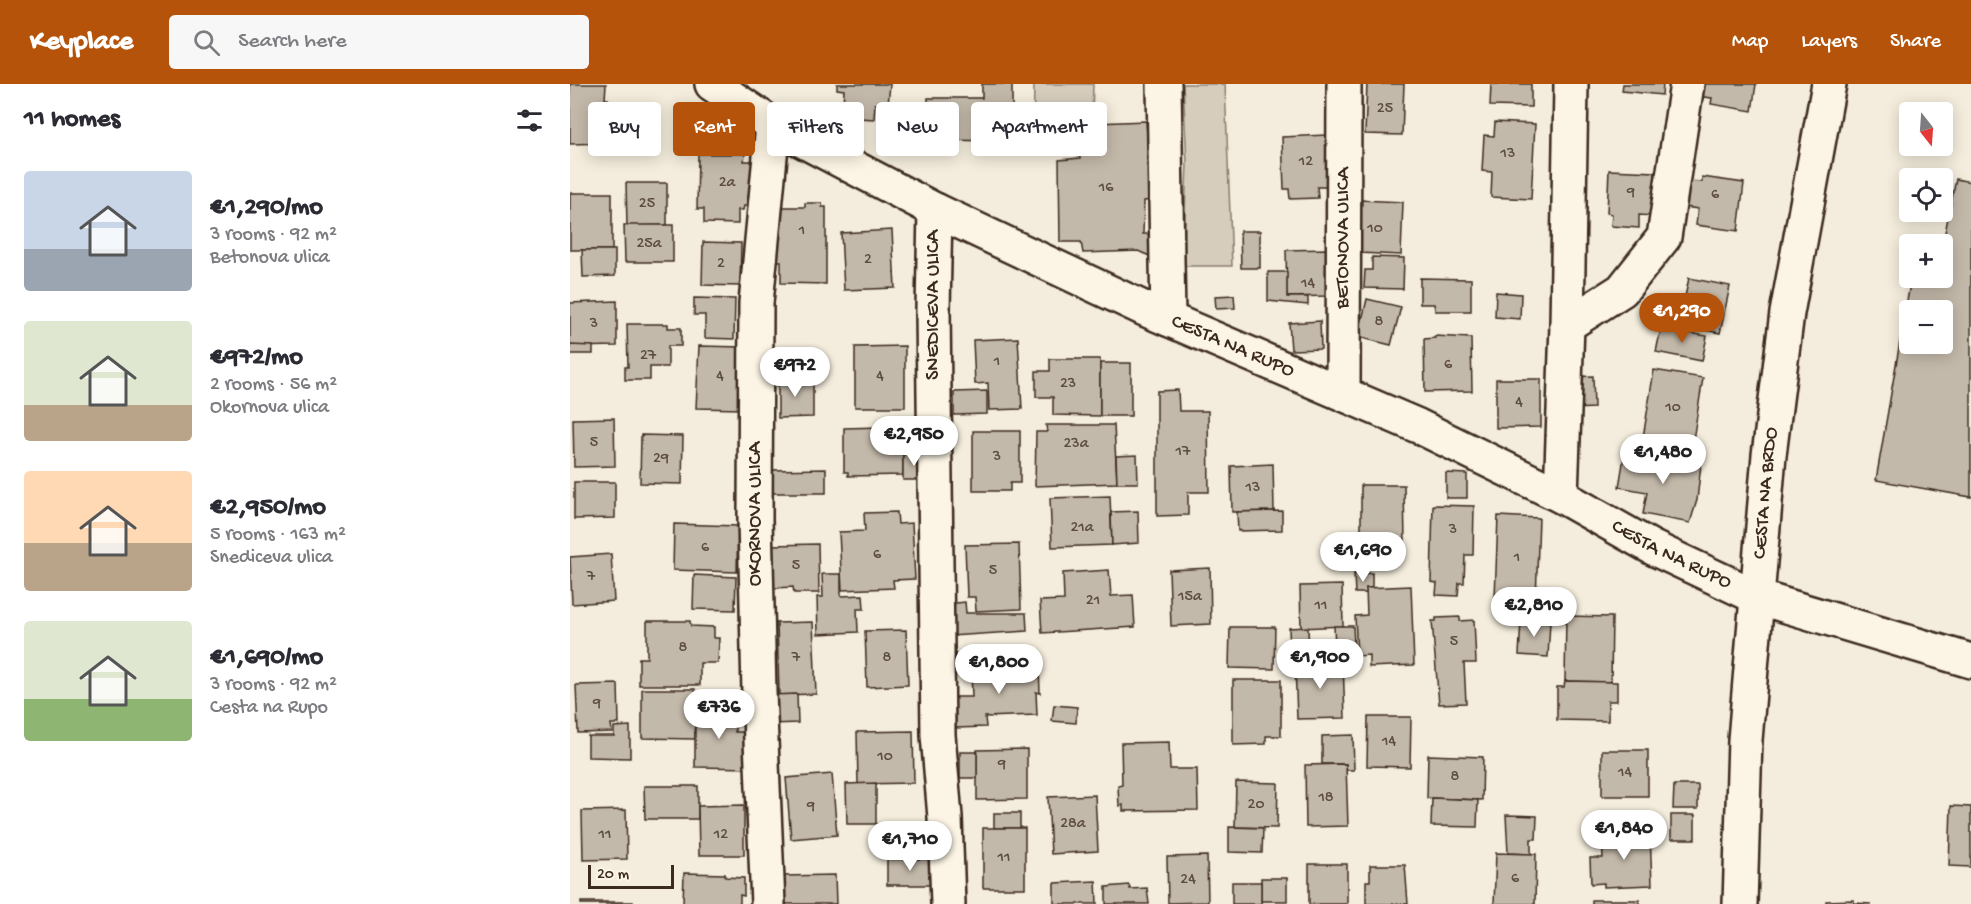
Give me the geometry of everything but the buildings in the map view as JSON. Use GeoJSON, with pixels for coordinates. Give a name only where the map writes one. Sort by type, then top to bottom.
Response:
{"type":"FeatureCollection","features":[{"type":"Feature","properties":{"kind":"street","name":"CESTA NA RUPO"},"geometry":{"type":"LineString","coordinates":[[712,84],[767,121]]}},
{"type":"Feature","properties":{"kind":"street"},"geometry":{"type":"LineString","coordinates":[[1164,84],[1168,319]]}},
{"type":"Feature","properties":{"kind":"street","name":"BETONOVA ULICA"},"geometry":{"type":"LineString","coordinates":[[1343,392],[1344,84]]}},
{"type":"Feature","properties":{"kind":"street"},"geometry":{"type":"LineString","coordinates":[[1561,496],[1567,325],[1571,84]]}},
{"type":"Feature","properties":{"kind":"street"},"geometry":{"type":"LineString","coordinates":[[1567,325],[1622,290],[1664,237],[1687,84]]}},
{"type":"Feature","properties":{"kind":"street","name":"CESTA NA BRDO"},"geometry":{"type":"LineString","coordinates":[[1740,904],[1745,740],[1769,455],[1787,313],[1829,84]]}},
{"type":"Feature","properties":{"kind":"street","name":"OKORNOVA ULICA"},"geometry":{"type":"LineString","coordinates":[[768,904],[759,693],[756,542],[756,303],[770,156]]}},
{"type":"Feature","properties":{"kind":"street","name":"CESTA NA RUPO"},"geometry":{"type":"LineString","coordinates":[[832,156],[935,210],[1168,319],[1418,426],[1561,496],[1653,548],[1757,597],[1971,661]]}},
{"type":"Feature","properties":{"kind":"street","name":"SNEDICEVA ULICA"},"geometry":{"type":"LineString","coordinates":[[935,210],[933,310],[938,735],[945,817],[948,904]]}},
{"type":"Feature","properties":{"kind":"shaded area"},"geometry":{"type":"Polygon","coordinates":[[[1034,84],[1093,84],[1092,102],[1034,102],[1034,84]]]}},
{"type":"Feature","properties":{"kind":"shaded area"},"geometry":{"type":"Polygon","coordinates":[[[1183,84],[1225,84],[1232,266],[1183,266],[1187,163],[1183,84]]]}}]}
